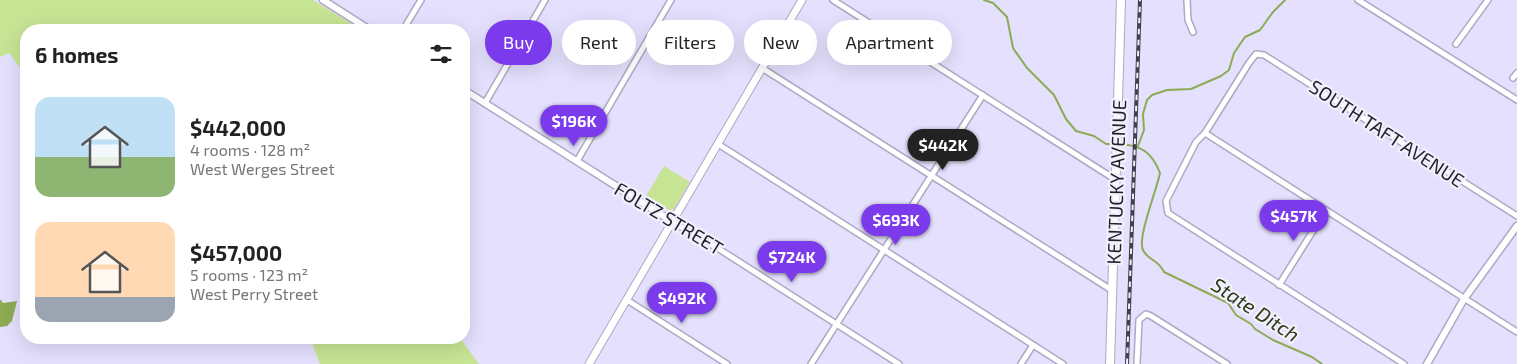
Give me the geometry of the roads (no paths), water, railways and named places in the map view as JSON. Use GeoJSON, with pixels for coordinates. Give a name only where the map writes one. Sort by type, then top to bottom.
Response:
{"type":"FeatureCollection","features":[{"type":"Feature","properties":{"kind":"main road"},"geometry":{"type":"LineString","coordinates":[[589,364],[802,0]]}},
{"type":"Feature","properties":{"kind":"main road","name":"KENTUCKY AVENUE"},"geometry":{"type":"LineString","coordinates":[[1110,364],[1121,0]]}},
{"type":"Feature","properties":{"kind":"street"},"geometry":{"type":"LineString","coordinates":[[323,0],[361,24]]}},
{"type":"Feature","properties":{"kind":"street"},"geometry":{"type":"LineString","coordinates":[[407,24],[421,0]]}},
{"type":"Feature","properties":{"kind":"street"},"geometry":{"type":"LineString","coordinates":[[485,103],[546,0]]}},
{"type":"Feature","properties":{"kind":"street"},"geometry":{"type":"LineString","coordinates":[[577,161],[671,0]]}},
{"type":"Feature","properties":{"kind":"street"},"geometry":{"type":"LineString","coordinates":[[833,0],[1116,180]]}},
{"type":"Feature","properties":{"kind":"street"},"geometry":{"type":"LineString","coordinates":[[1186,0],[1188,20],[1193,32]]}},
{"type":"Feature","properties":{"kind":"street"},"geometry":{"type":"LineString","coordinates":[[1358,0],[1517,100]]}},
{"type":"Feature","properties":{"kind":"street"},"geometry":{"type":"LineString","coordinates":[[1456,44],[1488,0]]}},
{"type":"Feature","properties":{"kind":"street","name":"SOUTH TAFT AVENUE"},"geometry":{"type":"LineString","coordinates":[[1205,132],[1249,63],[1256,54],[1264,55],[1517,216]]}},
{"type":"Feature","properties":{"kind":"street"},"geometry":{"type":"LineString","coordinates":[[762,68],[1113,290]]}},
{"type":"Feature","properties":{"kind":"street"},"geometry":{"type":"LineString","coordinates":[[1513,78],[1517,72]]}},
{"type":"Feature","properties":{"kind":"street","name":"FOLTZ STREET"},"geometry":{"type":"LineString","coordinates":[[470,94],[672,222],[712,244],[899,364]]}},
{"type":"Feature","properties":{"kind":"street"},"geometry":{"type":"LineString","coordinates":[[811,364],[982,95]]}},
{"type":"Feature","properties":{"kind":"street"},"geometry":{"type":"LineString","coordinates":[[1404,364],[1168,213],[1166,201],[1196,142],[1205,132],[1517,332]]}},
{"type":"Feature","properties":{"kind":"street"},"geometry":{"type":"LineString","coordinates":[[718,144],[1063,364]]}},
{"type":"Feature","properties":{"kind":"street"},"geometry":{"type":"LineString","coordinates":[[1279,285],[1326,210]]}},
{"type":"Feature","properties":{"kind":"street"},"geometry":{"type":"LineString","coordinates":[[1427,364],[1464,299],[1517,226]]}},
{"type":"Feature","properties":{"kind":"street"},"geometry":{"type":"LineString","coordinates":[[627,300],[727,364]]}},
{"type":"Feature","properties":{"kind":"street"},"geometry":{"type":"LineString","coordinates":[[1137,364],[1139,320],[1143,315],[1150,315],[1227,364]]}},
{"type":"Feature","properties":{"kind":"street"},"geometry":{"type":"LineString","coordinates":[[1021,364],[1033,345]]}},
{"type":"Feature","properties":{"kind":"waterway","name":"State Ditch"},"geometry":{"type":"LineString","coordinates":[[984,0],[993,3],[1007,17],[1013,48],[1027,68],[1054,95],[1066,119],[1076,131],[1094,136],[1106,144],[1114,144]]}},
{"type":"Feature","properties":{"kind":"waterway"},"geometry":{"type":"LineString","coordinates":[[1138,146],[1144,130],[1143,114],[1147,100],[1152,95],[1167,90],[1191,89],[1221,76],[1229,70],[1234,53],[1245,37],[1260,30],[1273,12],[1285,0]]}},
{"type":"Feature","properties":{"kind":"waterway","name":"State Ditch"},"geometry":{"type":"LineString","coordinates":[[1119,144],[1134,146],[1145,151],[1153,160],[1160,173],[1143,235],[1142,244],[1145,254],[1158,264],[1164,272],[1228,303],[1236,315],[1251,324],[1255,329],[1273,340],[1312,357],[1322,364]]}},
{"type":"Feature","properties":{"kind":"railway"},"geometry":{"type":"LineString","coordinates":[[1127,364],[1140,0]]}}]}
